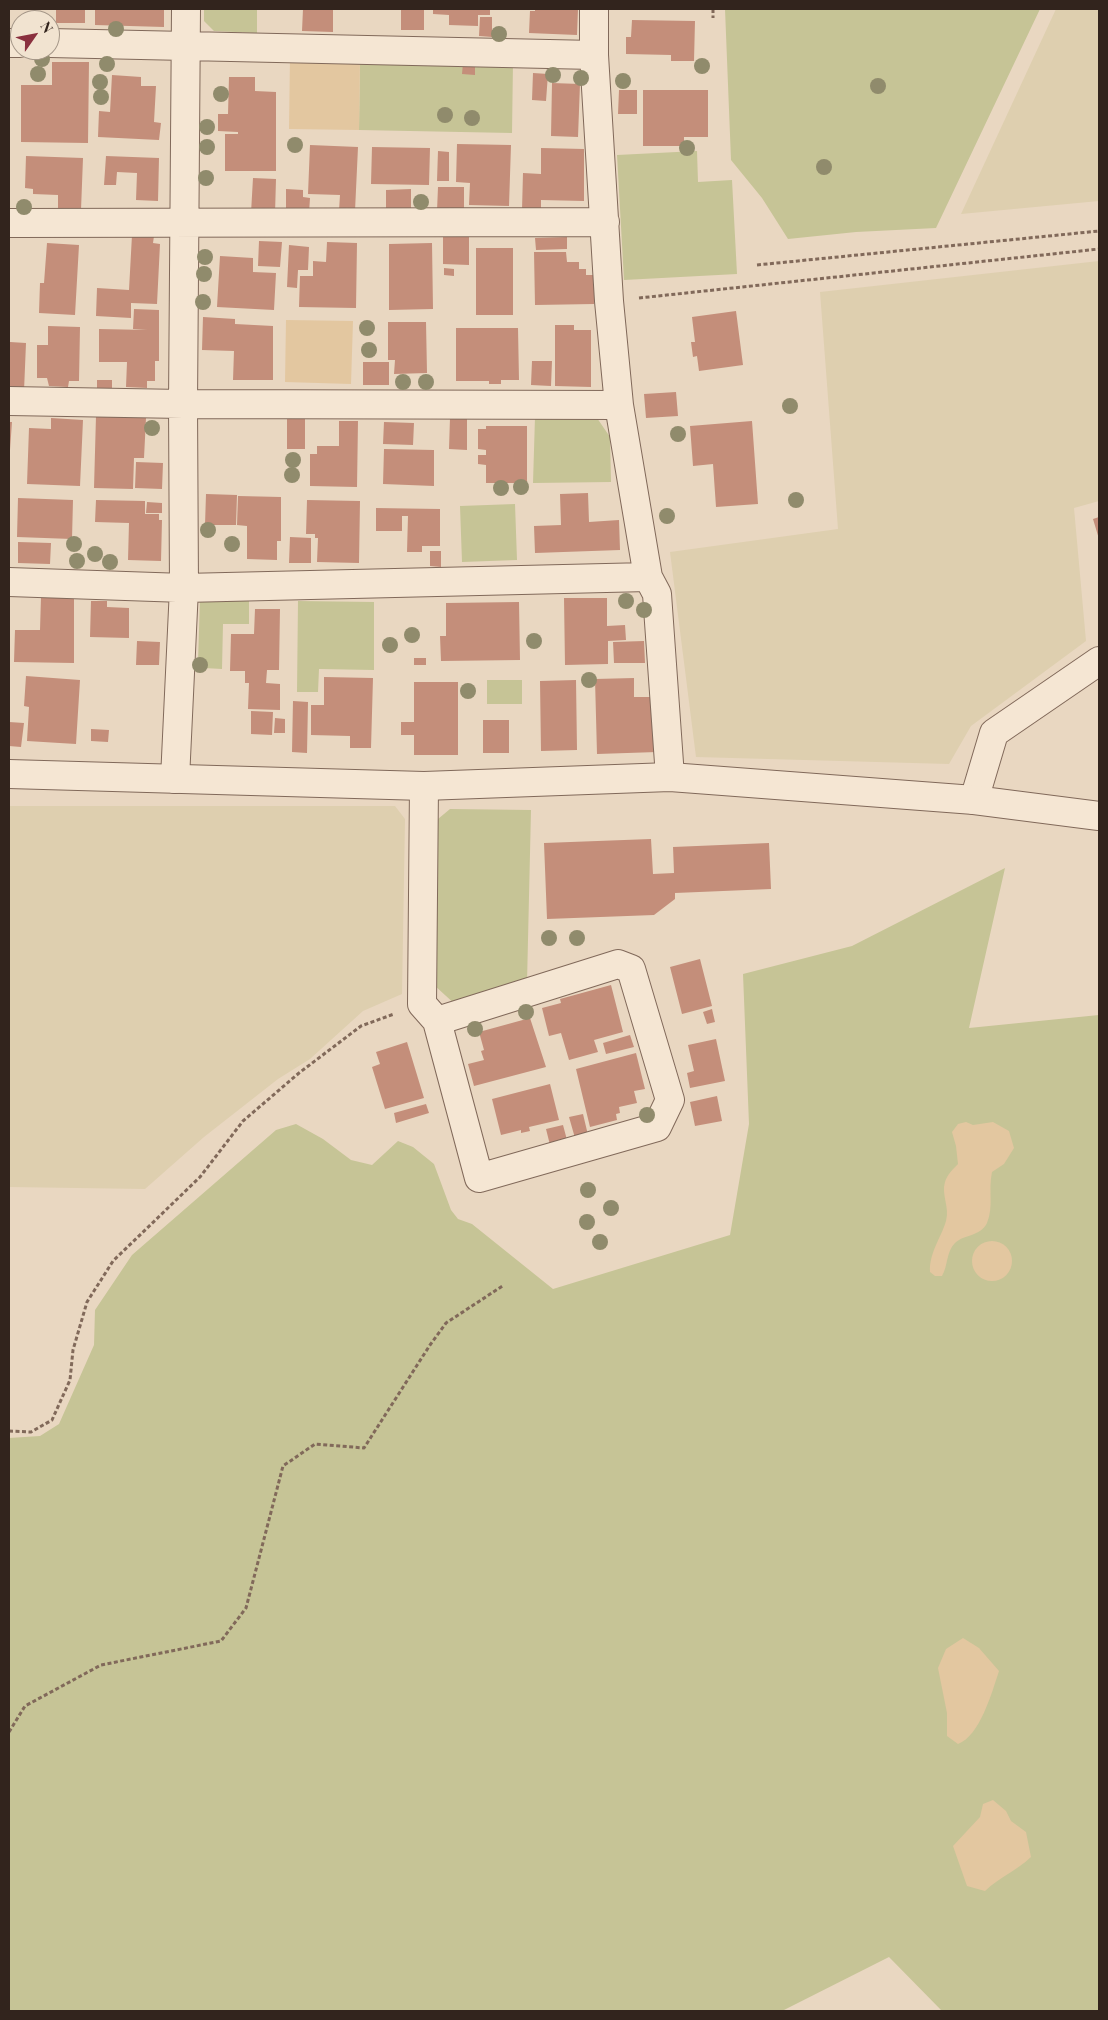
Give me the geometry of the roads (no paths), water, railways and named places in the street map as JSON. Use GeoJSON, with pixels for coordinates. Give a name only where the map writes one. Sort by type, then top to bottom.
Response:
{"type":"FeatureCollection","features":[{"type":"Feature","properties":{"kind":"street"},"geometry":{"type":"LineString","coordinates":[[175,779],[184,588],[183,404],[186,9]]}},
{"type":"Feature","properties":{"kind":"street"},"geometry":{"type":"LineString","coordinates":[[594,9],[594,54],[609,302],[619,405],[648,577],[658,594],[670,777]]}},
{"type":"Feature","properties":{"kind":"street"},"geometry":{"type":"LineString","coordinates":[[60,43],[594,54]]}},
{"type":"Feature","properties":{"kind":"street"},"geometry":{"type":"LineString","coordinates":[[9,223],[605,222]]}},
{"type":"Feature","properties":{"kind":"street"},"geometry":{"type":"LineString","coordinates":[[9,401],[183,404],[619,405]]}},
{"type":"Feature","properties":{"kind":"street"},"geometry":{"type":"LineString","coordinates":[[9,582],[184,588],[648,577]]}},
{"type":"Feature","properties":{"kind":"street"},"geometry":{"type":"LineString","coordinates":[[974,800],[994,733],[1099,661]]}},
{"type":"Feature","properties":{"kind":"street"},"geometry":{"type":"LineString","coordinates":[[9,774],[424,786],[670,777],[974,800],[1099,816]]}},
{"type":"Feature","properties":{"kind":"street"},"geometry":{"type":"LineString","coordinates":[[424,786],[430,1012],[479,1178],[657,1127],[670,1100],[631,969],[618,964],[430,1012]]}}]}
